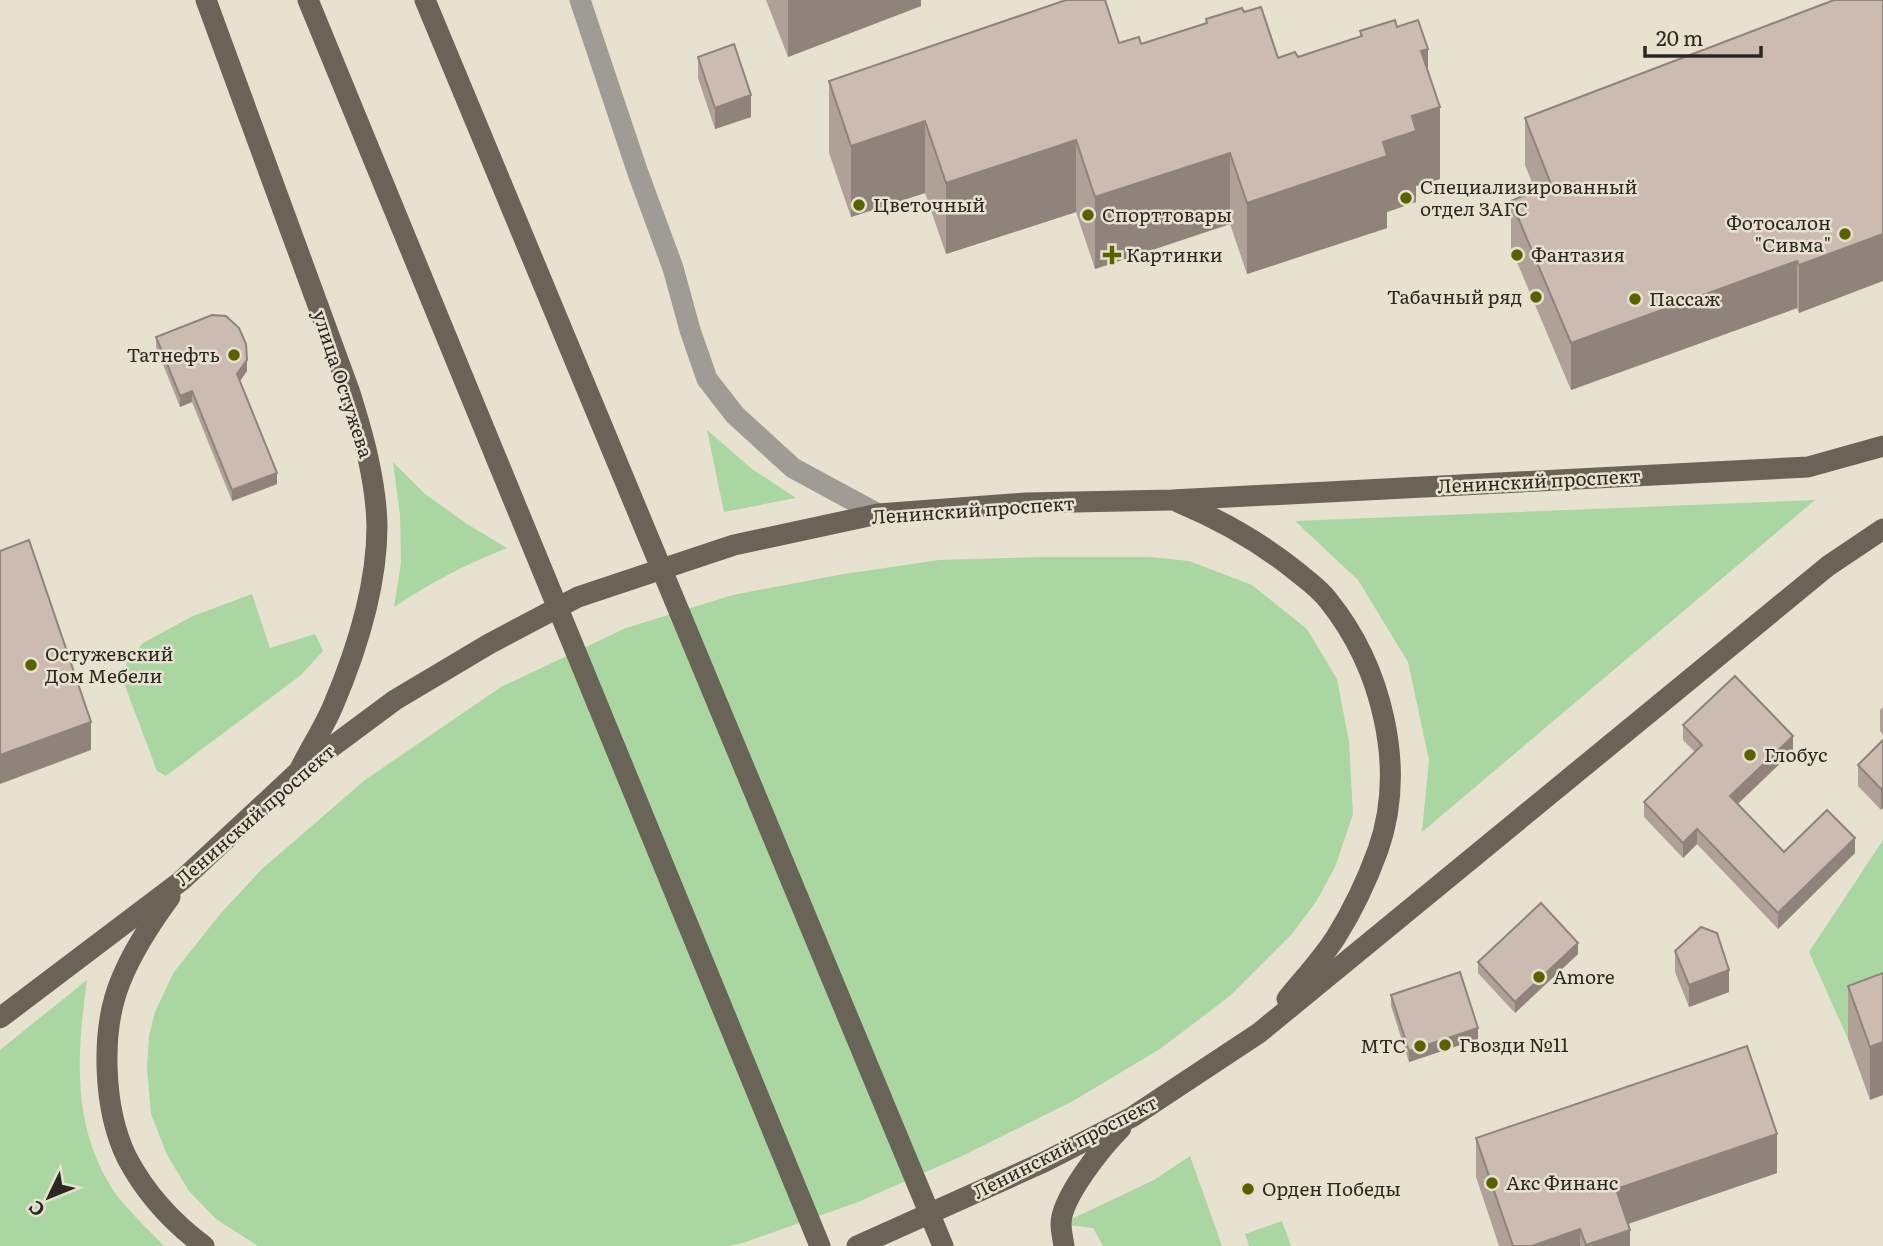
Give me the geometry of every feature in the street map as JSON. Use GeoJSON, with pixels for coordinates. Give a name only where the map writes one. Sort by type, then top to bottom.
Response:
{"type":"FeatureCollection","features":[{"type":"Feature","properties":{"kind":"main road","name":"улица Остужева"},"geometry":{"type":"LineString","coordinates":[[205,0],[349,390],[366,447],[373,486],[377,535],[370,591],[333,707],[298,772]]}},
{"type":"Feature","properties":{"kind":"main road"},"geometry":{"type":"LineString","coordinates":[[309,0],[820,1246]]}},
{"type":"Feature","properties":{"kind":"main road"},"geometry":{"type":"LineString","coordinates":[[425,0],[943,1246]]}},
{"type":"Feature","properties":{"kind":"main road","name":"Ленинский проспект"},"geometry":{"type":"LineString","coordinates":[[0,1018],[181,881],[298,772],[395,700],[489,644],[578,597],[734,545],[877,514],[1025,503],[1172,500],[1808,467],[1883,446]]}},
{"type":"Feature","properties":{"kind":"main road"},"geometry":{"type":"LineString","coordinates":[[1172,500],[1240,531],[1273,553],[1327,598],[1362,654],[1375,687],[1386,733],[1391,774],[1388,812],[1378,849],[1359,895],[1336,937],[1259,1033]]}},
{"type":"Feature","properties":{"kind":"main road","name":"Ленинский проспект"},"geometry":{"type":"LineString","coordinates":[[857,1246],[1044,1162],[1132,1117],[1259,1033],[1828,566],[1883,529]]}},
{"type":"Feature","properties":{"kind":"main road"},"geometry":{"type":"LineString","coordinates":[[181,881],[147,929],[120,982],[107,1040],[107,1065],[119,1136],[135,1173],[163,1209],[204,1246]]}},
{"type":"Feature","properties":{"kind":"main road"},"geometry":{"type":"LineString","coordinates":[[1064,1246],[1061,1224],[1064,1208],[1088,1167],[1132,1117]]}},
{"type":"Feature","properties":{"kind":"street"},"geometry":{"type":"LineString","coordinates":[[580,0],[673,268],[707,379],[735,415],[793,468],[877,514]]}},
{"type":"Feature","properties":{"kind":"green space"},"geometry":{"type":"Polygon","coordinates":[[[707,430],[752,469],[796,498],[724,512],[707,430]]]}},
{"type":"Feature","properties":{"kind":"green space"},"geometry":{"type":"Polygon","coordinates":[[[393,462],[425,494],[507,548],[449,574],[394,607],[401,563],[400,515],[393,462]]]}},
{"type":"Feature","properties":{"kind":"green space"},"geometry":{"type":"Polygon","coordinates":[[[1815,500],[1422,832],[1429,760],[1408,662],[1358,580],[1295,521],[1815,500]]]}},
{"type":"Feature","properties":{"kind":"green space"},"geometry":{"type":"Polygon","coordinates":[[[1150,557],[1189,561],[1252,585],[1307,629],[1337,679],[1349,742],[1353,814],[1335,867],[1316,902],[1291,935],[1230,996],[1160,1049],[1073,1101],[962,1156],[858,1202],[743,1243],[727,1246],[258,1246],[216,1219],[189,1191],[167,1155],[151,1114],[147,1068],[149,1036],[155,1012],[174,972],[221,913],[262,869],[365,780],[501,687],[626,628],[733,595],[838,575],[939,560],[1150,557]]]}},
{"type":"Feature","properties":{"kind":"green space"},"geometry":{"type":"Polygon","coordinates":[[[252,594],[270,648],[315,634],[323,651],[301,675],[166,776],[157,771],[124,683],[127,661],[143,643],[193,616],[252,594]]]}},
{"type":"Feature","properties":{"kind":"green space"},"geometry":{"type":"Polygon","coordinates":[[[1883,840],[1883,1026],[1848,1039],[1809,952],[1883,840]]]}},
{"type":"Feature","properties":{"kind":"green space"},"geometry":{"type":"Polygon","coordinates":[[[87,980],[81,1034],[80,1088],[90,1140],[99,1165],[113,1190],[164,1246],[0,1246],[0,1050],[87,980]]]}},
{"type":"Feature","properties":{"kind":"green space"},"geometry":{"type":"Polygon","coordinates":[[[1190,1156],[1222,1246],[1103,1246],[1093,1228],[1061,1224],[1154,1180],[1190,1156]]]}},
{"type":"Feature","properties":{"kind":"green space"},"geometry":{"type":"Polygon","coordinates":[[[1282,1221],[1291,1246],[1249,1246],[1245,1234],[1282,1221]]]}},
{"type":"Feature","properties":{"kind":"building"},"geometry":{"type":"Polygon","coordinates":[[[1066,0],[1105,0],[1119,43],[1139,37],[1141,44],[1207,23],[1206,19],[1242,8],[1244,12],[1261,7],[1278,58],[1295,52],[1298,57],[1362,36],[1360,31],[1395,20],[1397,27],[1418,20],[1428,49],[1421,51],[1440,107],[1412,116],[1416,131],[1383,142],[1387,156],[1247,203],[1230,153],[1095,197],[1076,140],[946,183],[925,121],[851,146],[829,81],[1066,0]]]}},
{"type":"Feature","properties":{"kind":"building"},"geometry":{"type":"Polygon","coordinates":[[[1834,0],[1883,0],[1883,234],[1799,265],[1797,261],[1571,343],[1511,201],[1551,184],[1525,118],[1834,0]]]}},
{"type":"Feature","properties":{"kind":"building"},"geometry":{"type":"Polygon","coordinates":[[[734,44],[751,95],[715,108],[698,57],[734,44]]]}},
{"type":"Feature","properties":{"kind":"building"},"geometry":{"type":"Polygon","coordinates":[[[212,315],[226,316],[239,328],[246,344],[247,360],[237,374],[277,473],[232,490],[192,391],[180,396],[156,337],[212,315]]]}},
{"type":"Feature","properties":{"kind":"building","name":"Остужевский Дом Мебели"},"geometry":{"type":"Polygon","coordinates":[[[29,540],[91,722],[0,755],[0,551],[29,540]]]}},
{"type":"Feature","properties":{"kind":"building"},"geometry":{"type":"Polygon","coordinates":[[[1735,676],[1793,736],[1730,796],[1784,852],[1827,810],[1855,838],[1778,913],[1697,829],[1683,843],[1644,802],[1702,745],[1683,725],[1735,676]]]}},
{"type":"Feature","properties":{"kind":"building"},"geometry":{"type":"Polygon","coordinates":[[[1883,740],[1883,787],[1881,789],[1858,765],[1883,740]]]}},
{"type":"Feature","properties":{"kind":"building"},"geometry":{"type":"Polygon","coordinates":[[[1541,903],[1578,943],[1515,1002],[1478,962],[1541,903]]]}},
{"type":"Feature","properties":{"kind":"building"},"geometry":{"type":"Polygon","coordinates":[[[1701,927],[1717,933],[1729,970],[1689,985],[1675,951],[1701,927]]]}},
{"type":"Feature","properties":{"kind":"building"},"geometry":{"type":"Polygon","coordinates":[[[1460,972],[1478,1028],[1409,1051],[1391,995],[1460,972]]]}},
{"type":"Feature","properties":{"kind":"building"},"geometry":{"type":"Polygon","coordinates":[[[1883,973],[1883,1042],[1870,1047],[1848,986],[1883,973]]]}},
{"type":"Feature","properties":{"kind":"building"},"geometry":{"type":"Polygon","coordinates":[[[1747,1046],[1777,1134],[1616,1189],[1630,1230],[1586,1245],[1580,1229],[1532,1246],[1513,1246],[1476,1138],[1747,1046]]]}},
{"type":"Feature","properties":{"kind":"place","name":"Специализированный отдел ЗАГС"},"geometry":{"type":"Point","coordinates":[1406,198]}},
{"type":"Feature","properties":{"kind":"place","name":"Цветочный"},"geometry":{"type":"Point","coordinates":[859,205]}},
{"type":"Feature","properties":{"kind":"place","name":"Спорттовары"},"geometry":{"type":"Point","coordinates":[1088,215]}},
{"type":"Feature","properties":{"kind":"place","name":"Фотосалон \"Сивма\""},"geometry":{"type":"Point","coordinates":[1845,234]}},
{"type":"Feature","properties":{"kind":"place","name":"Картинки"},"geometry":{"type":"Point","coordinates":[1112,255]}},
{"type":"Feature","properties":{"kind":"place","name":"Фантазия"},"geometry":{"type":"Point","coordinates":[1517,255]}},
{"type":"Feature","properties":{"kind":"place","name":"Табачный ряд"},"geometry":{"type":"Point","coordinates":[1536,297]}},
{"type":"Feature","properties":{"kind":"place","name":"Пассаж"},"geometry":{"type":"Point","coordinates":[1635,299]}},
{"type":"Feature","properties":{"kind":"place","name":"Татнефть"},"geometry":{"type":"Point","coordinates":[234,355]}},
{"type":"Feature","properties":{"kind":"place","name":"Остужевский Дом Мебели"},"geometry":{"type":"Point","coordinates":[31,665]}},
{"type":"Feature","properties":{"kind":"place","name":"Глобус"},"geometry":{"type":"Point","coordinates":[1750,755]}},
{"type":"Feature","properties":{"kind":"place","name":"Amore"},"geometry":{"type":"Point","coordinates":[1539,977]}},
{"type":"Feature","properties":{"kind":"place","name":"Гвозди №11"},"geometry":{"type":"Point","coordinates":[1445,1045]}},
{"type":"Feature","properties":{"kind":"place","name":"МТС"},"geometry":{"type":"Point","coordinates":[1420,1046]}},
{"type":"Feature","properties":{"kind":"place","name":"Акс Финанс"},"geometry":{"type":"Point","coordinates":[1492,1183]}},
{"type":"Feature","properties":{"kind":"place","name":"Орден Победы"},"geometry":{"type":"Point","coordinates":[1248,1189]}}]}
